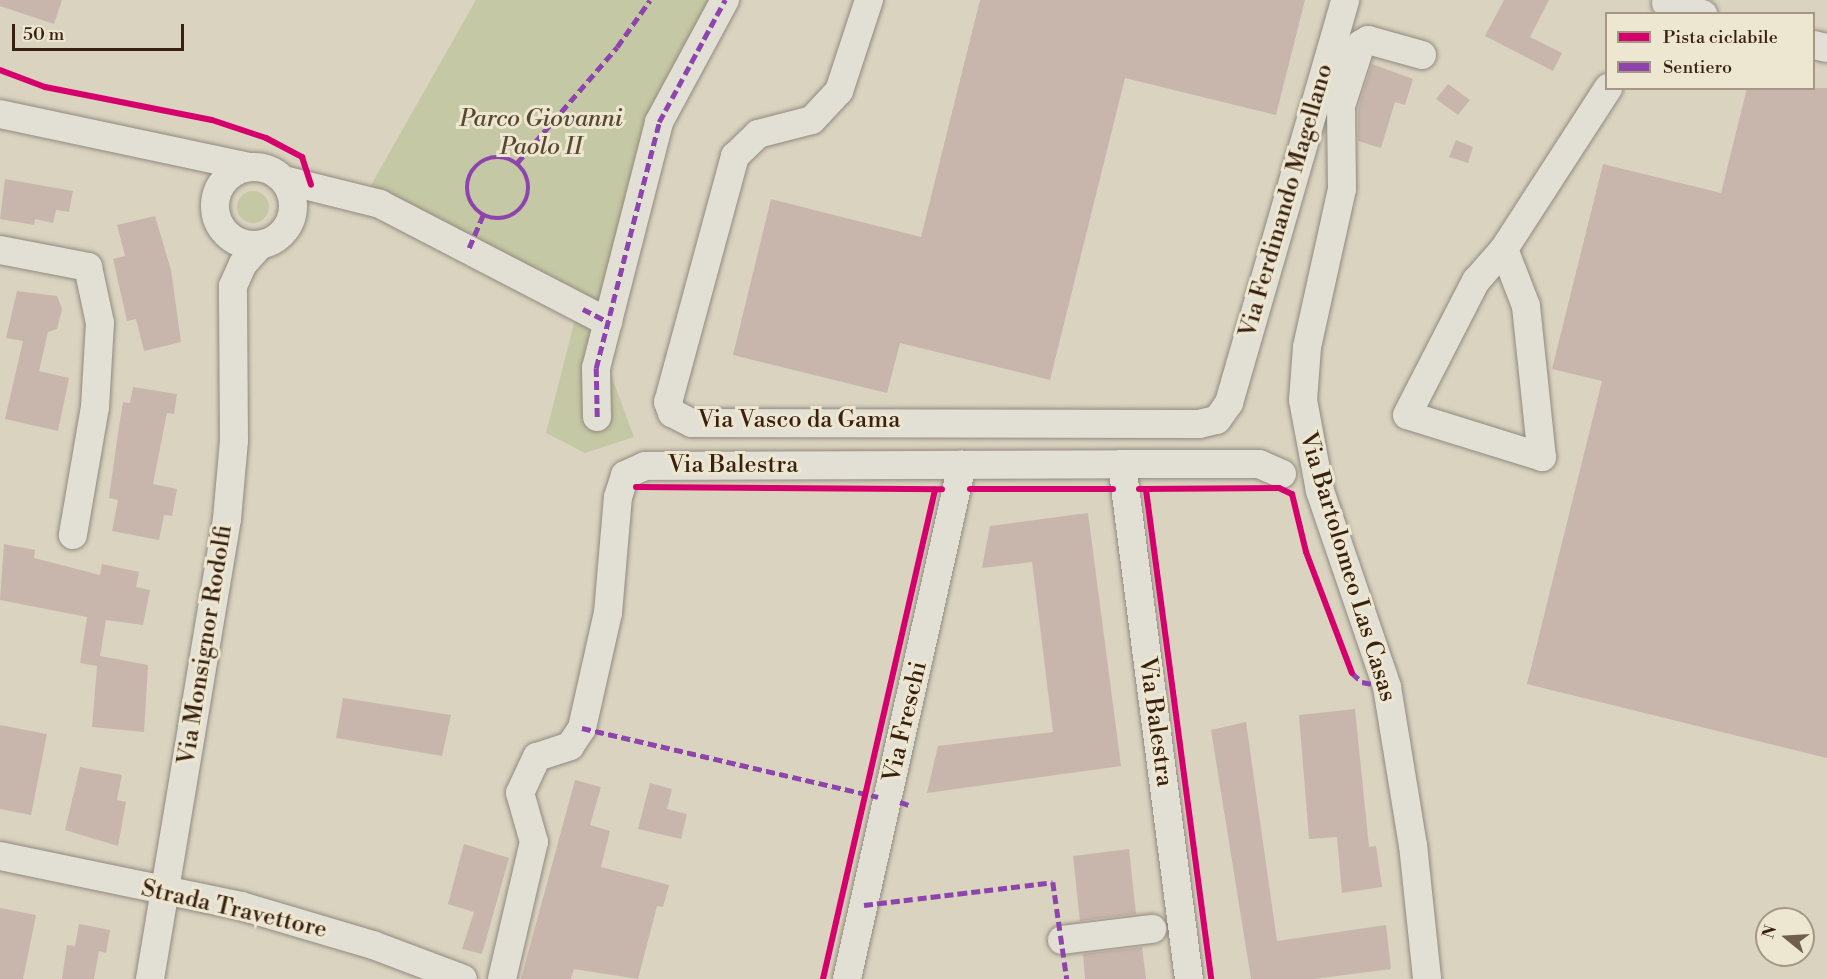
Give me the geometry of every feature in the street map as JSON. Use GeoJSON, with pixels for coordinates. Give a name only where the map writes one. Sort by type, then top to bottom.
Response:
{"type":"FeatureCollection","features":[{"type":"Feature","properties":{"kind":"street"},"geometry":{"type":"LineString","coordinates":[[597,417],[596,368],[659,122],[725,0]]}},
{"type":"Feature","properties":{"kind":"street","name":"Via Vasco da Gama"},"geometry":{"type":"LineString","coordinates":[[869,0],[839,91],[812,120],[758,134],[735,156],[672,378],[668,402],[672,413],[692,423],[1198,424],[1217,420],[1229,403]]}},
{"type":"Feature","properties":{"kind":"street","name":"Via Ferdinando Magellano"},"geometry":{"type":"LineString","coordinates":[[1229,403],[1345,0]]}},
{"type":"Feature","properties":{"kind":"street"},"geometry":{"type":"LineString","coordinates":[[1664,6],[1693,12]]}},
{"type":"Feature","properties":{"kind":"street","name":"Via Bartolomeo Las Casas"},"geometry":{"type":"LineString","coordinates":[[1422,55],[1368,40],[1361,44],[1341,106],[1342,189],[1307,347],[1303,400],[1320,491],[1387,687],[1413,845],[1427,979]]}},
{"type":"Feature","properties":{"kind":"street"},"geometry":{"type":"LineString","coordinates":[[1504,249],[1526,306],[1542,457],[1407,415],[1476,281],[1504,249],[1607,90]]}},
{"type":"Feature","properties":{"kind":"street"},"geometry":{"type":"LineString","coordinates":[[0,114],[184,155],[249,166],[284,180],[380,204],[608,322]]}},
{"type":"Feature","properties":{"kind":"street","name":"Via Monsignor Rodolfi"},"geometry":{"type":"LineString","coordinates":[[150,979],[227,519],[234,440],[232,309],[226,234],[209,186],[184,155]]}},
{"type":"Feature","properties":{"kind":"street"},"geometry":{"type":"LineString","coordinates":[[215,206],[225,180],[249,166]]}},
{"type":"Feature","properties":{"kind":"street"},"geometry":{"type":"LineString","coordinates":[[284,180],[294,202],[289,226]]}},
{"type":"Feature","properties":{"kind":"street"},"geometry":{"type":"LineString","coordinates":[[289,226],[353,197]]}},
{"type":"Feature","properties":{"kind":"street","name":"Via Monsignor Rodolfi"},"geometry":{"type":"LineString","coordinates":[[232,309],[243,264],[260,246],[289,226]]}},
{"type":"Feature","properties":{"kind":"street"},"geometry":{"type":"LineString","coordinates":[[226,234],[260,246]]}},
{"type":"Feature","properties":{"kind":"street"},"geometry":{"type":"LineString","coordinates":[[0,250],[88,267],[100,323],[95,407],[73,535]]}},
{"type":"Feature","properties":{"kind":"street","name":"Via Balestra"},"geometry":{"type":"LineString","coordinates":[[1122,464],[1189,979]]}},
{"type":"Feature","properties":{"kind":"street","name":"Via Balestra"},"geometry":{"type":"LineString","coordinates":[[502,979],[534,842],[520,802],[523,784],[537,757],[570,746],[582,728],[608,613],[620,485],[633,470],[962,465],[1259,464],[1282,474]]}},
{"type":"Feature","properties":{"kind":"street","name":"Via Freschi"},"geometry":{"type":"LineString","coordinates":[[847,979],[962,465]]}},
{"type":"Feature","properties":{"kind":"street","name":"Strada Travettore"},"geometry":{"type":"LineString","coordinates":[[0,856],[164,894],[241,906],[373,945],[463,979]]}},
{"type":"Feature","properties":{"kind":"street"},"geometry":{"type":"LineString","coordinates":[[1062,940],[1152,929]]}},
{"type":"Feature","properties":{"kind":"green space","name":"Parco Giovanni Paolo II"},"geometry":{"type":"Polygon","coordinates":[[[476,0],[741,0],[672,115],[610,372],[634,437],[585,453],[546,433],[582,292],[371,185],[476,0]]]}},
{"type":"Feature","properties":{"kind":"green space"},"geometry":{"type":"Polygon","coordinates":[[[253,191],[264,196],[269,207],[264,218],[253,223],[242,218],[237,207],[242,196],[253,191]]]}},
{"type":"Feature","properties":{"kind":"building"},"geometry":{"type":"Polygon","coordinates":[[[0,0],[62,0],[54,24],[0,6],[0,0]]]}},
{"type":"Feature","properties":{"kind":"building"},"geometry":{"type":"Polygon","coordinates":[[[980,0],[1305,0],[1276,115],[1125,78],[1050,380],[900,343],[887,393],[733,355],[771,199],[921,237],[980,0]]]}},
{"type":"Feature","properties":{"kind":"building"},"geometry":{"type":"Polygon","coordinates":[[[1504,0],[1549,0],[1530,37],[1562,53],[1553,71],[1485,36],[1504,0]]]}},
{"type":"Feature","properties":{"kind":"building"},"geometry":{"type":"Polygon","coordinates":[[[1372,64],[1413,79],[1405,105],[1395,102],[1381,148],[1358,141],[1358,108],[1372,64]]]}},
{"type":"Feature","properties":{"kind":"building"},"geometry":{"type":"Polygon","coordinates":[[[1448,84],[1470,100],[1458,115],[1436,99],[1448,84]]]}},
{"type":"Feature","properties":{"kind":"building"},"geometry":{"type":"Polygon","coordinates":[[[1827,88],[1827,758],[1527,684],[1602,381],[1552,369],[1603,164],[1721,193],[1747,90],[1827,88]]]}},
{"type":"Feature","properties":{"kind":"building"},"geometry":{"type":"Polygon","coordinates":[[[1456,140],[1473,147],[1468,163],[1449,157],[1456,140]]]}},
{"type":"Feature","properties":{"kind":"building"},"geometry":{"type":"Polygon","coordinates":[[[5,179],[73,191],[69,212],[56,210],[53,223],[35,219],[34,225],[0,219],[5,179]]]}},
{"type":"Feature","properties":{"kind":"building"},"geometry":{"type":"Polygon","coordinates":[[[155,216],[171,270],[181,342],[144,351],[136,319],[127,321],[113,259],[125,256],[117,225],[155,216]]]}},
{"type":"Feature","properties":{"kind":"building"},"geometry":{"type":"Polygon","coordinates":[[[17,291],[57,296],[62,309],[57,329],[48,332],[39,371],[69,378],[58,431],[5,419],[23,341],[6,338],[17,291]]]}},
{"type":"Feature","properties":{"kind":"building"},"geometry":{"type":"Polygon","coordinates":[[[133,387],[177,394],[174,414],[167,413],[153,484],[177,489],[172,516],[164,515],[159,540],[112,531],[118,500],[109,498],[117,440],[123,402],[130,403],[133,387]]]}},
{"type":"Feature","properties":{"kind":"building"},"geometry":{"type":"Polygon","coordinates":[[[1088,513],[1121,766],[927,793],[938,746],[1053,732],[1032,562],[982,568],[990,526],[1088,513]]]}},
{"type":"Feature","properties":{"kind":"building"},"geometry":{"type":"Polygon","coordinates":[[[4,544],[35,550],[34,558],[100,575],[102,564],[139,572],[136,587],[150,590],[143,625],[106,620],[100,656],[148,665],[144,732],[92,727],[97,666],[80,663],[87,617],[0,600],[4,544]]]}},
{"type":"Feature","properties":{"kind":"building"},"geometry":{"type":"Polygon","coordinates":[[[343,698],[451,715],[442,756],[336,738],[343,698]]]}},
{"type":"Feature","properties":{"kind":"building"},"geometry":{"type":"Polygon","coordinates":[[[1355,709],[1369,847],[1376,846],[1382,887],[1342,893],[1337,837],[1309,839],[1299,715],[1355,709]]]}},
{"type":"Feature","properties":{"kind":"building"},"geometry":{"type":"Polygon","coordinates":[[[1246,722],[1277,941],[1386,925],[1391,969],[1314,979],[1251,979],[1211,730],[1246,722]]]}},
{"type":"Feature","properties":{"kind":"building"},"geometry":{"type":"Polygon","coordinates":[[[0,725],[47,734],[31,815],[0,809],[0,725]]]}},
{"type":"Feature","properties":{"kind":"building"},"geometry":{"type":"Polygon","coordinates":[[[80,767],[122,775],[117,800],[126,802],[118,846],[65,830],[80,767]]]}},
{"type":"Feature","properties":{"kind":"building"},"geometry":{"type":"Polygon","coordinates":[[[575,780],[601,787],[590,825],[610,831],[601,867],[669,885],[663,907],[657,906],[638,979],[574,969],[571,979],[521,979],[575,780]]]}},
{"type":"Feature","properties":{"kind":"building"},"geometry":{"type":"Polygon","coordinates":[[[650,783],[672,789],[667,809],[687,814],[681,839],[638,829],[650,783]]]}},
{"type":"Feature","properties":{"kind":"building"},"geometry":{"type":"Polygon","coordinates":[[[464,844],[509,858],[482,954],[462,949],[474,912],[448,904],[464,844]]]}},
{"type":"Feature","properties":{"kind":"building"},"geometry":{"type":"Polygon","coordinates":[[[1129,849],[1136,914],[1080,921],[1073,856],[1129,849]]]}},
{"type":"Feature","properties":{"kind":"building"},"geometry":{"type":"Polygon","coordinates":[[[0,908],[36,915],[23,979],[0,979],[0,908]]]}},
{"type":"Feature","properties":{"kind":"building"},"geometry":{"type":"Polygon","coordinates":[[[79,924],[110,930],[106,953],[99,951],[94,979],[62,979],[67,945],[75,946],[79,924]]]}},
{"type":"Feature","properties":{"kind":"building"},"geometry":{"type":"Polygon","coordinates":[[[1142,947],[1146,979],[1085,979],[1083,954],[1142,947]]]}},
{"type":"Feature","properties":{"kind":"marked path"},"geometry":{"type":"LineString","coordinates":[[517,163],[617,47],[650,0]]}},
{"type":"Feature","properties":{"kind":"marked path"},"geometry":{"type":"LineString","coordinates":[[597,417],[596,368],[659,122],[725,0]]}},
{"type":"Feature","properties":{"kind":"marked path"},"geometry":{"type":"LineString","coordinates":[[492,157],[504,157],[520,166],[527,176],[529,188],[527,200],[520,210],[504,219],[492,219],[481,214],[472,205],[467,194],[467,182],[472,171],[481,162],[492,157]]}},
{"type":"Feature","properties":{"kind":"marked path"},"geometry":{"type":"LineString","coordinates":[[469,248],[483,215]]}},
{"type":"Feature","properties":{"kind":"marked path"},"geometry":{"type":"LineString","coordinates":[[583,309],[608,322]]}},
{"type":"Feature","properties":{"kind":"marked path"},"geometry":{"type":"LineString","coordinates":[[1352,673],[1362,682],[1387,687]]}},
{"type":"Feature","properties":{"kind":"marked path"},"geometry":{"type":"LineString","coordinates":[[582,728],[878,797]]}},
{"type":"Feature","properties":{"kind":"marked path"},"geometry":{"type":"LineString","coordinates":[[900,802],[909,805]]}},
{"type":"Feature","properties":{"kind":"marked path"},"geometry":{"type":"LineString","coordinates":[[864,905],[1053,882],[1067,979]]}},
{"type":"Feature","properties":{"kind":"cycle path"},"geometry":{"type":"LineString","coordinates":[[0,70],[45,87],[212,120],[266,138],[302,157],[311,185]]}},
{"type":"Feature","properties":{"kind":"cycle path"},"geometry":{"type":"LineString","coordinates":[[636,487],[942,489]]}},
{"type":"Feature","properties":{"kind":"cycle path"},"geometry":{"type":"LineString","coordinates":[[1139,489],[1279,488],[1292,494],[1306,552],[1352,673]]}},
{"type":"Feature","properties":{"kind":"cycle path"},"geometry":{"type":"LineString","coordinates":[[970,489],[1113,489]]}},
{"type":"Feature","properties":{"kind":"cycle path"},"geometry":{"type":"LineString","coordinates":[[823,979],[935,490]]}},
{"type":"Feature","properties":{"kind":"cycle path"},"geometry":{"type":"LineString","coordinates":[[1146,490],[1211,979]]}}]}
